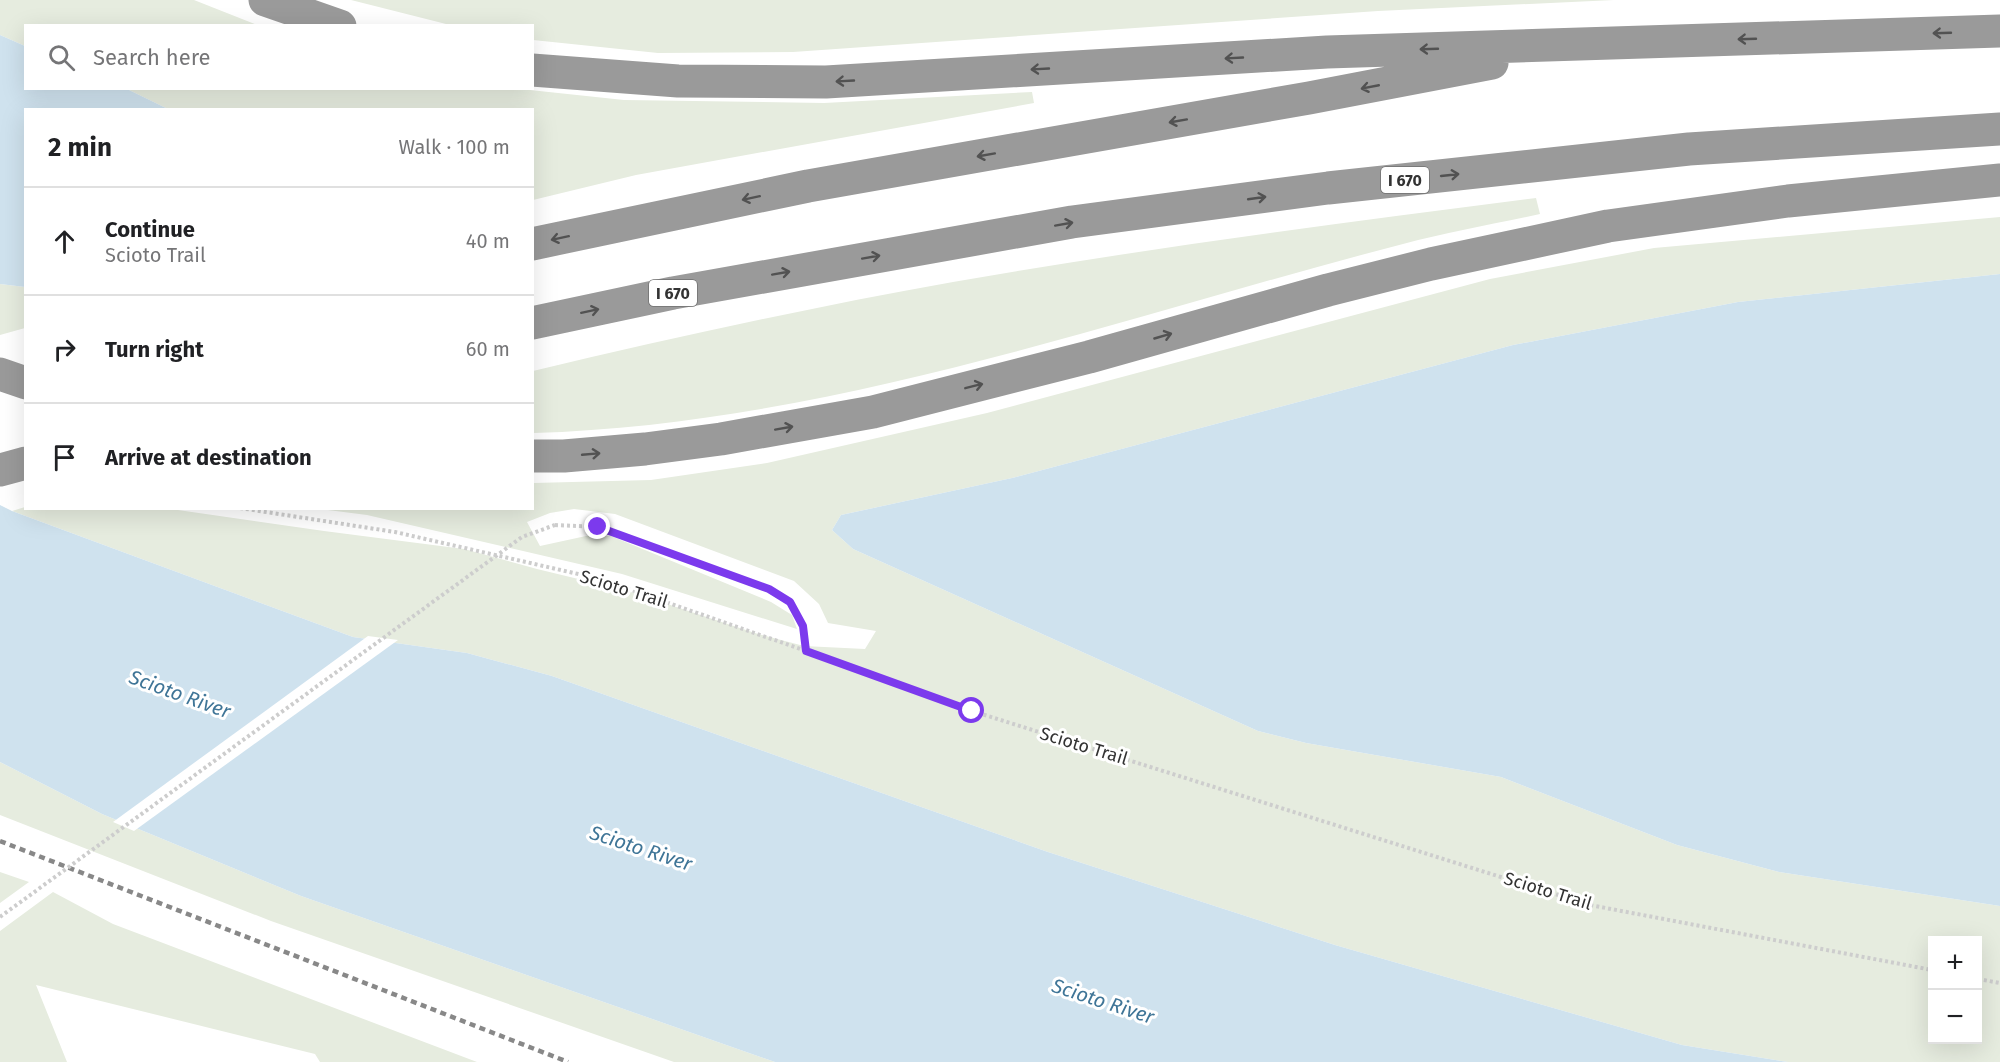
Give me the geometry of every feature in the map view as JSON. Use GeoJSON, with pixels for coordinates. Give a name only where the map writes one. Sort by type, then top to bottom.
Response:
{"type":"FeatureCollection","features":[{"type":"Feature","properties":{"kind":"highway"},"geometry":{"type":"LineString","coordinates":[[266,0],[334,24]]}},
{"type":"Feature","properties":{"kind":"highway"},"geometry":{"type":"LineString","coordinates":[[534,70],[678,81],[826,82],[1327,52],[2000,31]]}},
{"type":"Feature","properties":{"kind":"highway"},"geometry":{"type":"LineString","coordinates":[[534,244],[808,186],[1309,98],[1592,44]]}},
{"type":"Feature","properties":{"kind":"highway","name":"I 670"},"geometry":{"type":"LineString","coordinates":[[534,323],[684,291],[1072,222],[1293,193],[1689,149],[2000,129]]}},
{"type":"Feature","properties":{"kind":"highway"},"geometry":{"type":"LineString","coordinates":[[534,456],[564,456],[645,449],[721,439],[873,412],[1089,357],[1408,269],[1608,226],[1788,201],[2000,180]]}},
{"type":"Feature","properties":{"kind":"highway"},"geometry":{"type":"LineString","coordinates":[[0,374],[24,384]]}},
{"type":"Feature","properties":{"kind":"highway"},"geometry":{"type":"LineString","coordinates":[[0,395],[24,386]]}},
{"type":"Feature","properties":{"kind":"highway"},"geometry":{"type":"LineString","coordinates":[[0,470],[24,464]]}},
{"type":"Feature","properties":{"kind":"path","name":"Scioto Trail"},"geometry":{"type":"LineString","coordinates":[[253,510],[395,532],[600,579],[972,711],[1590,904],[1928,969]]}},
{"type":"Feature","properties":{"kind":"path"},"geometry":{"type":"LineString","coordinates":[[0,917],[522,537],[555,525],[598,527],[769,589],[790,602],[803,626],[806,651]]}},
{"type":"Feature","properties":{"kind":"path"},"geometry":{"type":"LineString","coordinates":[[1982,980],[2000,983]]}},
{"type":"Feature","properties":{"kind":"shaded area"},"geometry":{"type":"Polygon","coordinates":[[[0,0],[194,0],[254,24],[24,24],[24,46],[0,35],[0,0]]]}},
{"type":"Feature","properties":{"kind":"shaded area"},"geometry":{"type":"Polygon","coordinates":[[[351,0],[1614,0],[1378,11],[793,52],[658,53],[534,40],[534,24],[446,24],[351,0]]]}},
{"type":"Feature","properties":{"kind":"shaded area"},"geometry":{"type":"Polygon","coordinates":[[[129,90],[530,90],[624,100],[824,103],[1032,92],[1034,103],[636,175],[534,200],[534,108],[166,108],[129,90]]]}},
{"type":"Feature","properties":{"kind":"shaded area"},"geometry":{"type":"Polygon","coordinates":[[[1536,198],[1540,214],[1403,244],[1080,334],[864,389],[754,410],[644,425],[534,433],[534,371],[795,312],[900,292],[1099,258],[1536,198]]]}},
{"type":"Feature","properties":{"kind":"shaded area"},"geometry":{"type":"Polygon","coordinates":[[[2000,217],[2000,274],[1738,302],[1513,345],[1012,478],[841,515],[832,530],[853,549],[1258,731],[1306,743],[1501,777],[1677,845],[1779,872],[2000,906],[2000,1062],[1788,1062],[1682,1045],[1335,945],[1048,852],[552,676],[467,653],[353,637],[12,511],[24,507],[24,510],[178,510],[464,549],[628,591],[758,634],[804,646],[865,649],[876,631],[828,623],[819,604],[794,581],[615,514],[574,509],[550,513],[527,522],[540,546],[586,536],[611,536],[771,602],[792,615],[797,629],[622,574],[367,515],[328,510],[534,510],[534,483],[651,480],[767,463],[987,413],[1490,279],[1654,248],[2000,217]]]}},
{"type":"Feature","properties":{"kind":"shaded area"},"geometry":{"type":"Polygon","coordinates":[[[0,284],[24,287],[24,328],[0,335],[0,284]]]}},
{"type":"Feature","properties":{"kind":"shaded area"},"geometry":{"type":"Polygon","coordinates":[[[0,762],[102,814],[301,896],[775,1062],[674,1062],[271,921],[0,815],[0,762]]]}},
{"type":"Feature","properties":{"kind":"shaded area"},"geometry":{"type":"Polygon","coordinates":[[[0,872],[29,882],[0,903],[0,872]]]}},
{"type":"Feature","properties":{"kind":"shaded area"},"geometry":{"type":"Polygon","coordinates":[[[53,892],[113,924],[477,1062],[320,1062],[315,1054],[36,985],[67,1062],[0,1062],[0,931],[53,892]]]}},
{"type":"Feature","properties":{"kind":"water"},"geometry":{"type":"Polygon","coordinates":[[[0,35],[24,46],[24,90],[129,90],[166,108],[24,108],[24,287],[0,284],[0,35]]]}},
{"type":"Feature","properties":{"kind":"water"},"geometry":{"type":"Polygon","coordinates":[[[2000,274],[2000,906],[1779,872],[1677,845],[1501,777],[1306,743],[1258,731],[853,549],[832,530],[841,515],[1012,478],[1513,345],[1738,302],[2000,274]]]}},
{"type":"Feature","properties":{"kind":"water","name":"Scioto River"},"geometry":{"type":"Polygon","coordinates":[[[0,505],[353,637],[467,653],[552,676],[1048,852],[1335,945],[1682,1045],[1788,1062],[775,1062],[301,896],[102,814],[0,762],[0,505]]]}},
{"type":"Feature","properties":{"kind":"pier"},"geometry":{"type":"Polygon","coordinates":[[[368,636],[398,640],[134,831],[113,822],[368,636]]]}},
{"type":"Feature","properties":{"kind":"railway"},"geometry":{"type":"LineString","coordinates":[[0,841],[568,1062]]}},
{"type":"Feature","properties":{"kind":"route"},"geometry":{"type":"LineString","coordinates":[[598,527],[769,589],[790,602],[803,626],[806,651],[972,711]]}}]}
